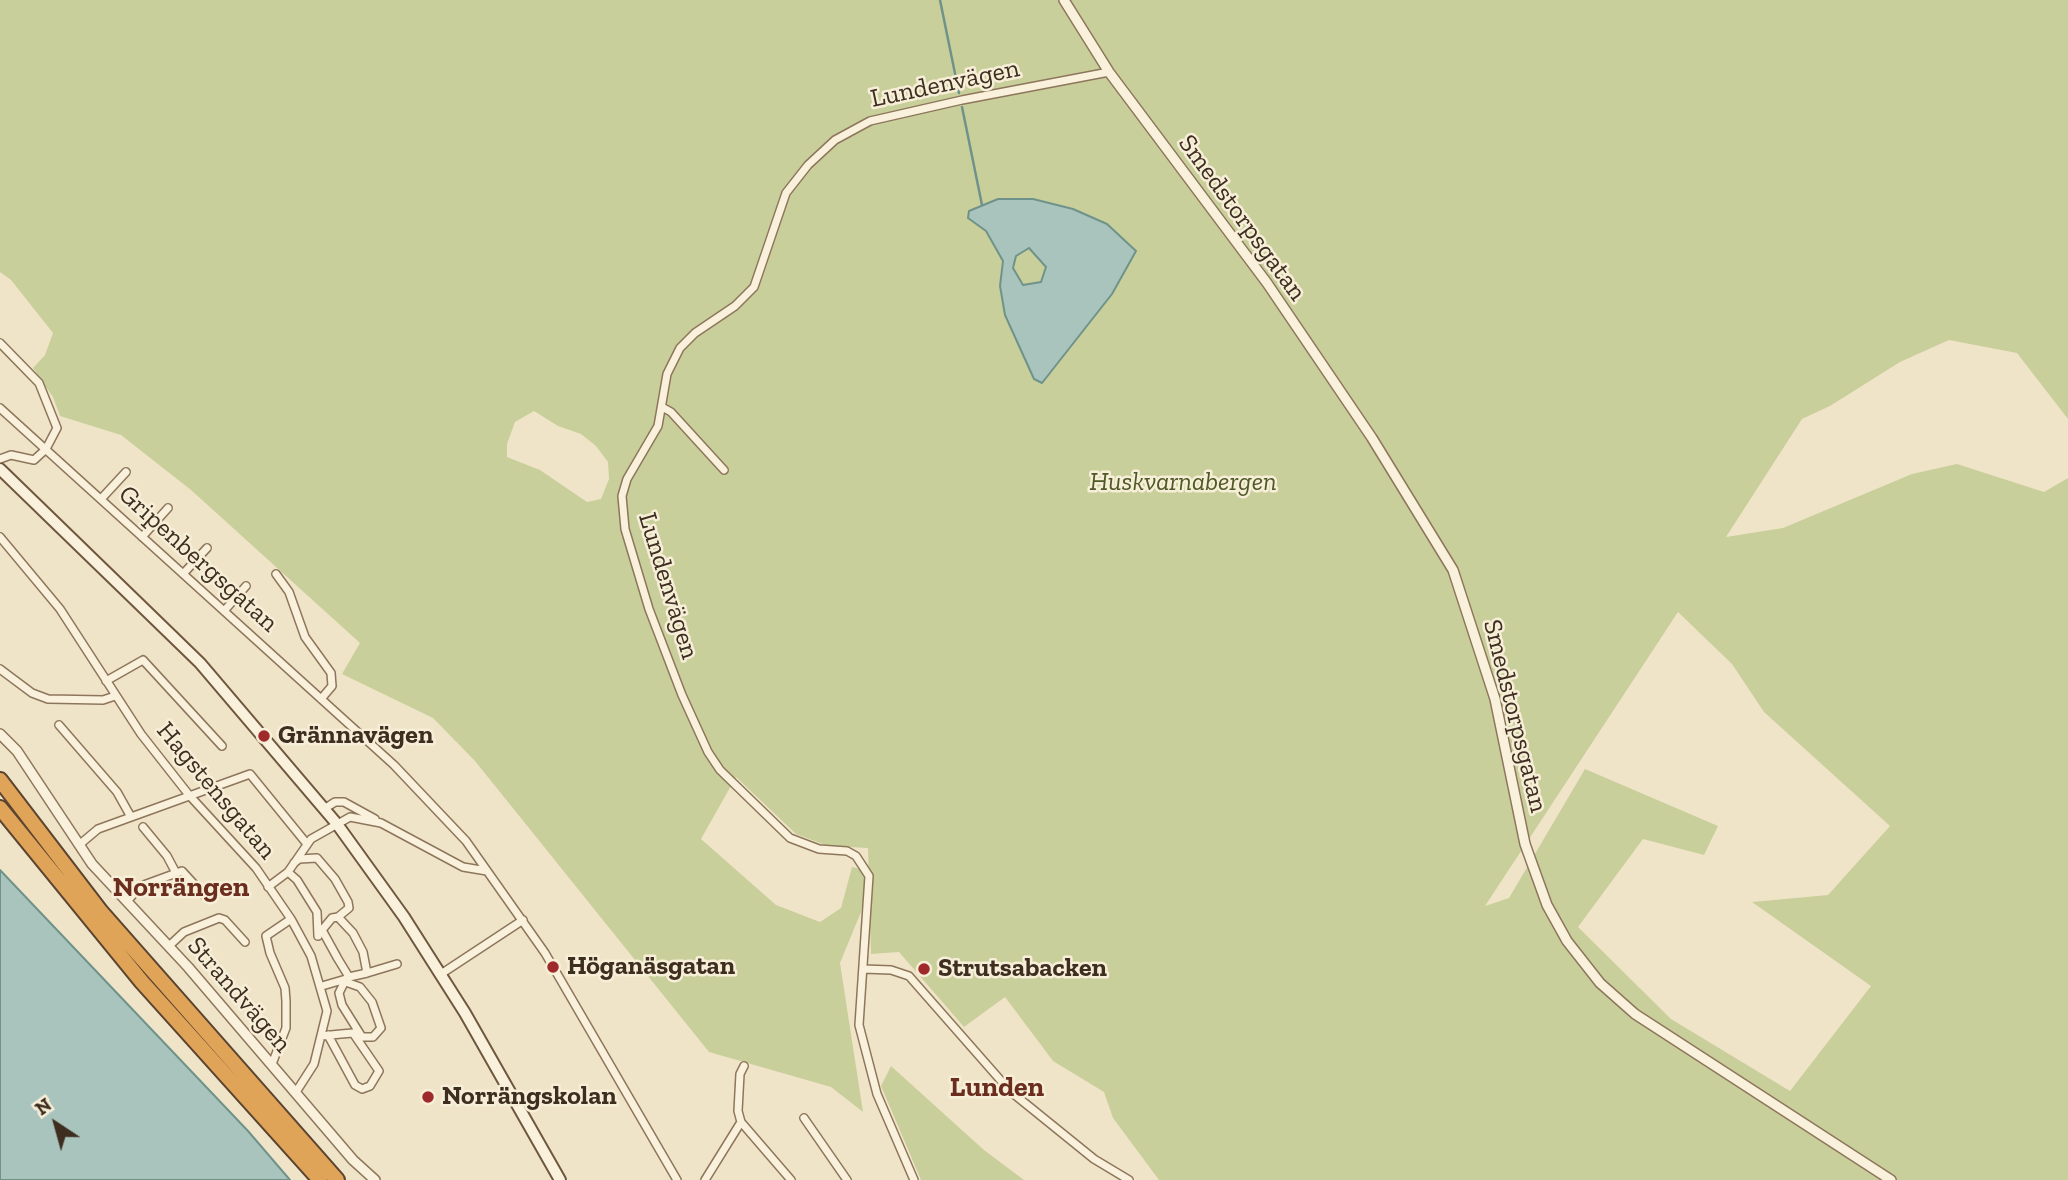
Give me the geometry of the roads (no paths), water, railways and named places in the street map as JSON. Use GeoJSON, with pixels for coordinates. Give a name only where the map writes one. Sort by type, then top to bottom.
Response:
{"type":"FeatureCollection","features":[{"type":"Feature","properties":{"kind":"highway"},"geometry":{"type":"LineString","coordinates":[[0,780],[101,912],[337,1180]]}},
{"type":"Feature","properties":{"kind":"highway"},"geometry":{"type":"LineString","coordinates":[[0,808],[142,982],[320,1180]]}},
{"type":"Feature","properties":{"kind":"main road"},"geometry":{"type":"LineString","coordinates":[[0,469],[200,663],[337,824],[440,974],[518,1102],[560,1180]]}},
{"type":"Feature","properties":{"kind":"street","name":"Smedstorpsgatan"},"geometry":{"type":"LineString","coordinates":[[1064,0],[1109,72],[1266,283],[1378,448],[1453,570],[1495,699],[1525,844],[1547,905],[1567,941],[1600,983],[1635,1014],[1891,1180]]}},
{"type":"Feature","properties":{"kind":"street","name":"Lundenvägen"},"geometry":{"type":"LineString","coordinates":[[914,1180],[877,1094],[858,1015],[871,884],[863,863],[847,851],[819,849],[790,838],[720,770],[702,741],[664,652],[621,510],[627,478],[655,435],[667,374],[680,348],[735,306],[754,287],[786,193],[808,164],[835,140],[870,121],[1109,72]]}},
{"type":"Feature","properties":{"kind":"street"},"geometry":{"type":"LineString","coordinates":[[0,343],[27,369],[48,400],[57,428],[46,449],[34,460],[11,455],[0,459]]}},
{"type":"Feature","properties":{"kind":"street"},"geometry":{"type":"LineString","coordinates":[[662,407],[671,412],[724,470]]}},
{"type":"Feature","properties":{"kind":"street","name":"Gripenbergsgatan"},"geometry":{"type":"LineString","coordinates":[[0,408],[427,798],[523,919],[677,1180]]}},
{"type":"Feature","properties":{"kind":"street"},"geometry":{"type":"LineString","coordinates":[[101,499],[126,472]]}},
{"type":"Feature","properties":{"kind":"street"},"geometry":{"type":"LineString","coordinates":[[142,537],[168,509]]}},
{"type":"Feature","properties":{"kind":"street","name":"Hagstensgatan"},"geometry":{"type":"LineString","coordinates":[[0,537],[60,609],[115,695],[188,795],[223,830],[268,887],[291,919],[308,950],[322,986],[327,1011],[324,1036],[314,1064],[296,1093]]}},
{"type":"Feature","properties":{"kind":"street"},"geometry":{"type":"LineString","coordinates":[[183,574],[207,548]]}},
{"type":"Feature","properties":{"kind":"street","name":"Gripenbergsgatan"},"geometry":{"type":"LineString","coordinates":[[276,574],[289,592],[304,638],[331,673],[332,686],[321,699]]}},
{"type":"Feature","properties":{"kind":"street"},"geometry":{"type":"LineString","coordinates":[[224,611],[246,586]]}},
{"type":"Feature","properties":{"kind":"street"},"geometry":{"type":"LineString","coordinates":[[106,681],[143,660],[222,746]]}},
{"type":"Feature","properties":{"kind":"street"},"geometry":{"type":"LineString","coordinates":[[0,669],[32,693],[48,699],[103,700],[115,695]]}},
{"type":"Feature","properties":{"kind":"street"},"geometry":{"type":"LineString","coordinates":[[59,726],[117,792],[131,817]]}},
{"type":"Feature","properties":{"kind":"street","name":"Strandvägen"},"geometry":{"type":"LineString","coordinates":[[0,734],[17,751],[79,845],[353,1160],[375,1180]]}},
{"type":"Feature","properties":{"kind":"street"},"geometry":{"type":"LineString","coordinates":[[79,845],[98,829],[250,774],[307,844]]}},
{"type":"Feature","properties":{"kind":"street"},"geometry":{"type":"LineString","coordinates":[[324,808],[344,802],[463,867],[487,871]]}},
{"type":"Feature","properties":{"kind":"street"},"geometry":{"type":"LineString","coordinates":[[268,887],[288,872],[307,844],[337,824],[350,817],[360,816],[381,823]]}},
{"type":"Feature","properties":{"kind":"street"},"geometry":{"type":"LineString","coordinates":[[143,827],[167,856],[176,873]]}},
{"type":"Feature","properties":{"kind":"street"},"geometry":{"type":"LineString","coordinates":[[294,863],[299,859],[317,858],[325,866],[348,902],[349,908],[338,917],[332,918],[308,950]]}},
{"type":"Feature","properties":{"kind":"street"},"geometry":{"type":"LineString","coordinates":[[127,901],[141,887],[182,871],[204,895]]}},
{"type":"Feature","properties":{"kind":"street"},"geometry":{"type":"LineString","coordinates":[[288,872],[297,880],[317,912],[320,933],[346,980],[360,987],[372,1002],[381,1028],[373,1037],[362,1037],[342,1004],[339,993],[346,980]]}},
{"type":"Feature","properties":{"kind":"street"},"geometry":{"type":"LineString","coordinates":[[338,917],[359,943],[367,973]]}},
{"type":"Feature","properties":{"kind":"street"},"geometry":{"type":"LineString","coordinates":[[169,946],[184,932],[219,918],[225,919],[245,942]]}},
{"type":"Feature","properties":{"kind":"street"},"geometry":{"type":"LineString","coordinates":[[272,1065],[286,1028],[286,1001],[285,988],[266,936],[291,919]]}},
{"type":"Feature","properties":{"kind":"street"},"geometry":{"type":"LineString","coordinates":[[440,974],[523,919]]}},
{"type":"Feature","properties":{"kind":"street"},"geometry":{"type":"LineString","coordinates":[[322,986],[397,964]]}},
{"type":"Feature","properties":{"kind":"street"},"geometry":{"type":"LineString","coordinates":[[863,969],[891,970],[909,976],[1010,1091],[1094,1158],[1129,1180]]}},
{"type":"Feature","properties":{"kind":"street"},"geometry":{"type":"LineString","coordinates":[[353,1033],[379,1072],[370,1086],[362,1089],[355,1085],[324,1036],[353,1033]]}},
{"type":"Feature","properties":{"kind":"street"},"geometry":{"type":"LineString","coordinates":[[744,1066],[740,1074],[738,1111],[741,1122],[791,1180]]}},
{"type":"Feature","properties":{"kind":"street"},"geometry":{"type":"LineString","coordinates":[[804,1118],[847,1180]]}},
{"type":"Feature","properties":{"kind":"street"},"geometry":{"type":"LineString","coordinates":[[705,1180],[741,1122]]}},
{"type":"Feature","properties":{"kind":"water"},"geometry":{"type":"Polygon","coordinates":[[[998,199],[1033,199],[1073,209],[1107,224],[1136,251],[1112,294],[1042,383],[1034,379],[1005,315],[1000,286],[1003,261],[986,231],[968,218],[969,211],[998,199]],[[1029,248],[1016,256],[1013,268],[1023,285],[1041,282],[1046,267],[1029,248]]]}},
{"type":"Feature","properties":{"kind":"water"},"geometry":{"type":"Polygon","coordinates":[[[0,870],[248,1131],[290,1180],[0,1180],[0,870]]]}},
{"type":"Feature","properties":{"kind":"waterway"},"geometry":{"type":"LineString","coordinates":[[940,0],[959,93]]}},
{"type":"Feature","properties":{"kind":"waterway"},"geometry":{"type":"LineString","coordinates":[[962,107],[982,205]]}},
{"type":"Feature","properties":{"kind":"place","name":"Grännavägen"},"geometry":{"type":"Point","coordinates":[264,736]}},
{"type":"Feature","properties":{"kind":"place","name":"Höganäsgatan"},"geometry":{"type":"Point","coordinates":[553,967]}},
{"type":"Feature","properties":{"kind":"place","name":"Strutsabacken"},"geometry":{"type":"Point","coordinates":[924,969]}},
{"type":"Feature","properties":{"kind":"place","name":"Norrängskolan"},"geometry":{"type":"Point","coordinates":[428,1097]}},
{"type":"Feature","properties":{"kind":"district","name":"Norrängen"},"geometry":{"type":"Point","coordinates":[181,888]}},
{"type":"Feature","properties":{"kind":"district","name":"Lunden"},"geometry":{"type":"Point","coordinates":[997,1088]}},
{"type":"Feature","properties":{"kind":"park label","name":"Huskvarnabergen"},"geometry":{"type":"Point","coordinates":[1183,483]}}]}
